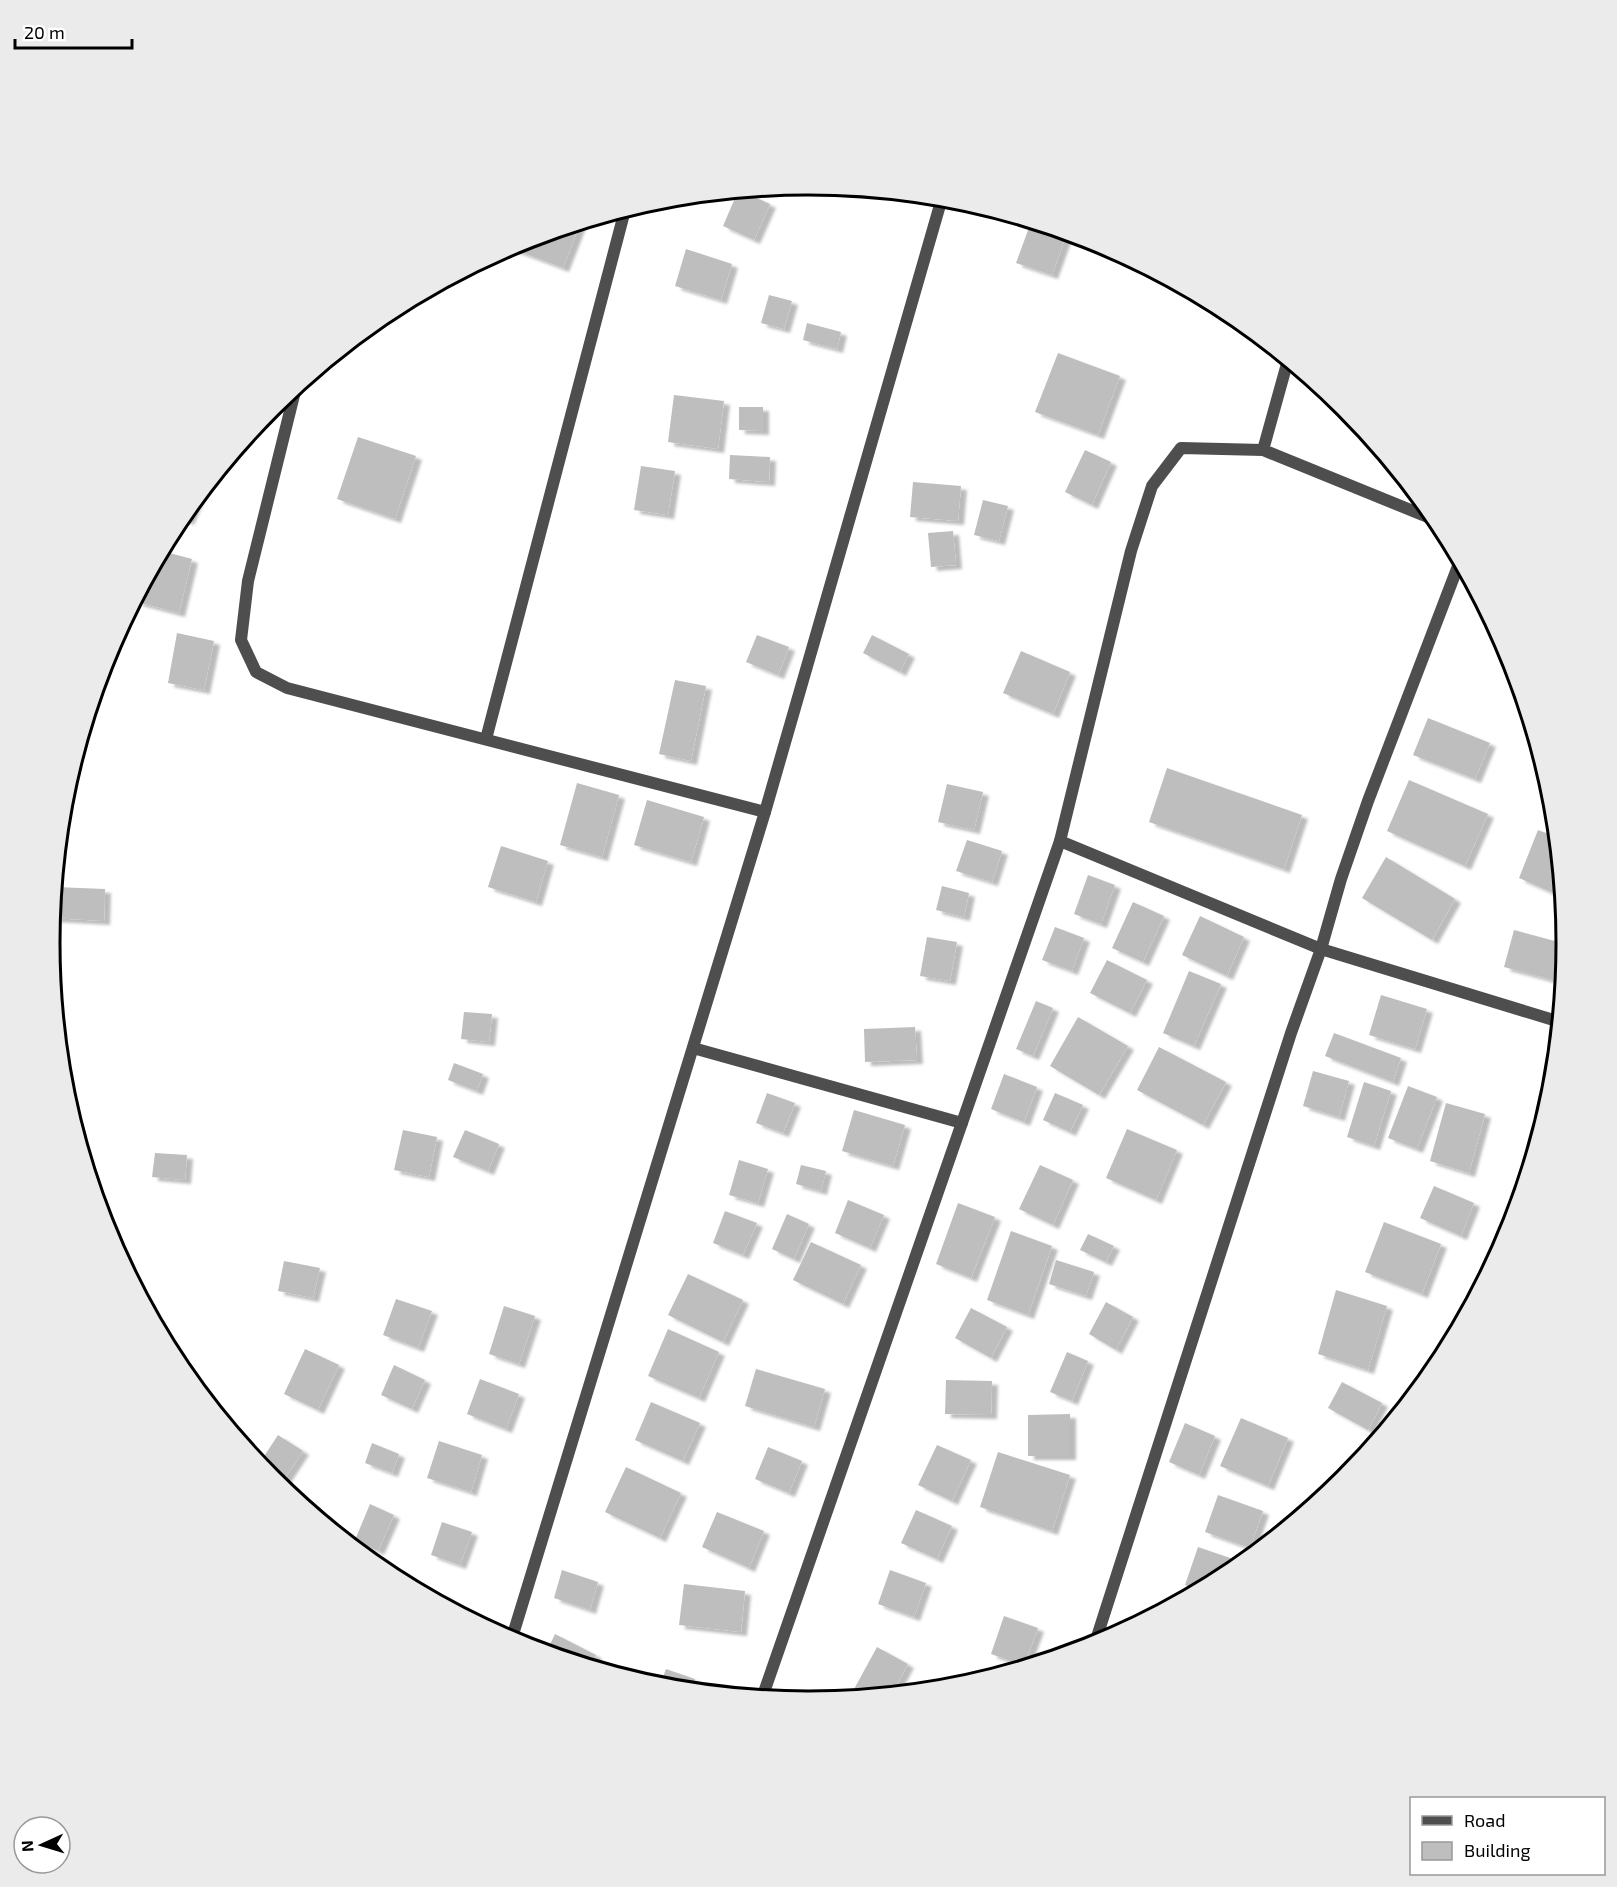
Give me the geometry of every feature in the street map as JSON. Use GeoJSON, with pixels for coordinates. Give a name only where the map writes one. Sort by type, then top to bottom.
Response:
{"type":"FeatureCollection","features":[{"type":"Feature","properties":{"kind":"street"},"geometry":{"type":"LineString","coordinates":[[514,1631],[765,812],[940,206]]}},
{"type":"Feature","properties":{"kind":"street"},"geometry":{"type":"LineString","coordinates":[[486,739],[624,219]]}},
{"type":"Feature","properties":{"kind":"street"},"geometry":{"type":"LineString","coordinates":[[1263,450],[1286,368]]}},
{"type":"Feature","properties":{"kind":"street"},"geometry":{"type":"LineString","coordinates":[[292,402],[248,581],[241,640],[256,672],[287,688],[765,812]]}},
{"type":"Feature","properties":{"kind":"street"},"geometry":{"type":"LineString","coordinates":[[765,1690],[1060,841],[1131,551],[1152,486],[1181,448],[1263,450],[1421,514]]}},
{"type":"Feature","properties":{"kind":"street"},"geometry":{"type":"LineString","coordinates":[[1098,1634],[1290,1033],[1321,949],[1341,879],[1368,801],[1457,569]]}},
{"type":"Feature","properties":{"kind":"street"},"geometry":{"type":"LineString","coordinates":[[1060,841],[1321,949],[1553,1020]]}},
{"type":"Feature","properties":{"kind":"street"},"geometry":{"type":"LineString","coordinates":[[693,1048],[962,1123]]}},
{"type":"Feature","properties":{"kind":"building"},"geometry":{"type":"Polygon","coordinates":[[[756,197],[770,204],[754,240],[723,226],[735,199],[756,197]]]}},
{"type":"Feature","properties":{"kind":"building"},"geometry":{"type":"Polygon","coordinates":[[[1028,229],[1064,241],[1052,275],[1016,263],[1028,229]]]}},
{"type":"Feature","properties":{"kind":"building"},"geometry":{"type":"Polygon","coordinates":[[[577,232],[563,268],[521,252],[577,232]]]}},
{"type":"Feature","properties":{"kind":"building"},"geometry":{"type":"Polygon","coordinates":[[[686,249],[732,264],[721,300],[675,286],[686,249]]]}},
{"type":"Feature","properties":{"kind":"building"},"geometry":{"type":"Polygon","coordinates":[[[769,295],[792,301],[784,329],[761,323],[769,295]]]}},
{"type":"Feature","properties":{"kind":"building"},"geometry":{"type":"Polygon","coordinates":[[[807,323],[841,332],[837,349],[803,340],[807,323]]]}},
{"type":"Feature","properties":{"kind":"building"},"geometry":{"type":"Polygon","coordinates":[[[1058,353],[1120,376],[1098,435],[1035,412],[1058,353]]]}},
{"type":"Feature","properties":{"kind":"building"},"geometry":{"type":"Polygon","coordinates":[[[674,395],[724,401],[718,449],[668,442],[674,395]]]}},
{"type":"Feature","properties":{"kind":"building"},"geometry":{"type":"Polygon","coordinates":[[[739,407],[763,407],[763,431],[739,430],[739,407]]]}},
{"type":"Feature","properties":{"kind":"building"},"geometry":{"type":"Polygon","coordinates":[[[358,437],[416,456],[395,519],[337,499],[358,437]]]}},
{"type":"Feature","properties":{"kind":"building"},"geometry":{"type":"Polygon","coordinates":[[[1085,450],[1111,462],[1092,505],[1065,492],[1085,450]]]}},
{"type":"Feature","properties":{"kind":"building"},"geometry":{"type":"Polygon","coordinates":[[[730,455],[770,457],[769,482],[729,479],[730,455]]]}},
{"type":"Feature","properties":{"kind":"building"},"geometry":{"type":"Polygon","coordinates":[[[641,466],[675,471],[668,515],[634,510],[641,466]]]}},
{"type":"Feature","properties":{"kind":"building"},"geometry":{"type":"Polygon","coordinates":[[[913,482],[961,486],[958,521],[910,517],[913,482]]]}},
{"type":"Feature","properties":{"kind":"building"},"geometry":{"type":"Polygon","coordinates":[[[983,500],[1008,506],[999,541],[974,535],[983,500]]]}},
{"type":"Feature","properties":{"kind":"building"},"geometry":{"type":"Polygon","coordinates":[[[953,531],[956,565],[931,567],[928,533],[953,531]]]}},
{"type":"Feature","properties":{"kind":"building"},"geometry":{"type":"Polygon","coordinates":[[[170,553],[192,559],[179,613],[142,603],[170,553]]]}},
{"type":"Feature","properties":{"kind":"building"},"geometry":{"type":"Polygon","coordinates":[[[177,633],[214,641],[204,690],[168,683],[177,633]]]}},
{"type":"Feature","properties":{"kind":"building"},"geometry":{"type":"Polygon","coordinates":[[[757,635],[789,647],[778,675],[746,662],[757,635]]]}},
{"type":"Feature","properties":{"kind":"building"},"geometry":{"type":"Polygon","coordinates":[[[872,635],[909,654],[900,672],[863,653],[872,635]]]}},
{"type":"Feature","properties":{"kind":"building"},"geometry":{"type":"Polygon","coordinates":[[[1021,651],[1070,672],[1053,714],[1003,693],[1021,651]]]}},
{"type":"Feature","properties":{"kind":"building"},"geometry":{"type":"Polygon","coordinates":[[[675,680],[706,686],[691,761],[659,754],[675,680]]]}},
{"type":"Feature","properties":{"kind":"building"},"geometry":{"type":"Polygon","coordinates":[[[1428,718],[1490,743],[1475,779],[1413,755],[1428,718]]]}},
{"type":"Feature","properties":{"kind":"building"},"geometry":{"type":"Polygon","coordinates":[[[1167,768],[1302,815],[1284,869],[1149,822],[1167,768]]]}},
{"type":"Feature","properties":{"kind":"building"},"geometry":{"type":"Polygon","coordinates":[[[1409,780],[1488,814],[1465,866],[1387,831],[1409,780]]]}},
{"type":"Feature","properties":{"kind":"building"},"geometry":{"type":"Polygon","coordinates":[[[577,783],[619,795],[602,857],[560,845],[577,783]]]}},
{"type":"Feature","properties":{"kind":"building"},"geometry":{"type":"Polygon","coordinates":[[[947,784],[983,792],[974,830],[938,822],[947,784]]]}},
{"type":"Feature","properties":{"kind":"building"},"geometry":{"type":"Polygon","coordinates":[[[647,800],[704,817],[691,862],[634,845],[647,800]]]}},
{"type":"Feature","properties":{"kind":"building"},"geometry":{"type":"Polygon","coordinates":[[[1538,830],[1549,834],[1555,894],[1519,878],[1538,830]]]}},
{"type":"Feature","properties":{"kind":"building"},"geometry":{"type":"Polygon","coordinates":[[[967,840],[1002,851],[992,882],[956,871],[967,840]]]}},
{"type":"Feature","properties":{"kind":"building"},"geometry":{"type":"Polygon","coordinates":[[[501,846],[548,861],[536,902],[488,887],[501,846]]]}},
{"type":"Feature","properties":{"kind":"building"},"geometry":{"type":"Polygon","coordinates":[[[1386,857],[1455,899],[1432,940],[1362,898],[1386,857]]]}},
{"type":"Feature","properties":{"kind":"building"},"geometry":{"type":"Polygon","coordinates":[[[1088,875],[1115,885],[1101,924],[1074,914],[1088,875]]]}},
{"type":"Feature","properties":{"kind":"building"},"geometry":{"type":"Polygon","coordinates":[[[942,886],[969,893],[964,917],[936,910],[942,886]]]}},
{"type":"Feature","properties":{"kind":"building"},"geometry":{"type":"Polygon","coordinates":[[[63,887],[105,889],[104,921],[61,919],[63,887]]]}},
{"type":"Feature","properties":{"kind":"building"},"geometry":{"type":"Polygon","coordinates":[[[1133,902],[1164,916],[1143,962],[1112,948],[1133,902]]]}},
{"type":"Feature","properties":{"kind":"building"},"geometry":{"type":"Polygon","coordinates":[[[1200,916],[1244,937],[1227,976],[1182,955],[1200,916]]]}},
{"type":"Feature","properties":{"kind":"building"},"geometry":{"type":"Polygon","coordinates":[[[1055,927],[1084,938],[1072,971],[1042,960],[1055,927]]]}},
{"type":"Feature","properties":{"kind":"building"},"geometry":{"type":"Polygon","coordinates":[[[1514,930],[1557,942],[1553,980],[1504,967],[1514,930]]]}},
{"type":"Feature","properties":{"kind":"building"},"geometry":{"type":"Polygon","coordinates":[[[927,937],[957,942],[950,981],[920,976],[927,937]]]}},
{"type":"Feature","properties":{"kind":"building"},"geometry":{"type":"Polygon","coordinates":[[[1107,960],[1147,980],[1130,1013],[1090,993],[1107,960]]]}},
{"type":"Feature","properties":{"kind":"building"},"geometry":{"type":"Polygon","coordinates":[[[1189,971],[1221,984],[1194,1046],[1163,1033],[1189,971]]]}},
{"type":"Feature","properties":{"kind":"building"},"geometry":{"type":"Polygon","coordinates":[[[1381,995],[1427,1009],[1415,1049],[1369,1035],[1381,995]]]}},
{"type":"Feature","properties":{"kind":"building"},"geometry":{"type":"Polygon","coordinates":[[[1036,1001],[1053,1008],[1033,1056],[1016,1049],[1036,1001]]]}},
{"type":"Feature","properties":{"kind":"building"},"geometry":{"type":"Polygon","coordinates":[[[464,1012],[492,1014],[489,1042],[461,1039],[464,1012]]]}},
{"type":"Feature","properties":{"kind":"building"},"geometry":{"type":"Polygon","coordinates":[[[1078,1017],[1128,1046],[1099,1095],[1050,1066],[1078,1017]]]}},
{"type":"Feature","properties":{"kind":"building"},"geometry":{"type":"Polygon","coordinates":[[[915,1027],[917,1060],[865,1062],[864,1029],[915,1027]]]}},
{"type":"Feature","properties":{"kind":"building"},"geometry":{"type":"Polygon","coordinates":[[[1334,1033],[1401,1058],[1393,1082],[1325,1056],[1334,1033]]]}},
{"type":"Feature","properties":{"kind":"building"},"geometry":{"type":"Polygon","coordinates":[[[1159,1047],[1226,1082],[1203,1125],[1137,1090],[1159,1047]]]}},
{"type":"Feature","properties":{"kind":"building"},"geometry":{"type":"Polygon","coordinates":[[[454,1063],[483,1074],[477,1091],[448,1080],[454,1063]]]}},
{"type":"Feature","properties":{"kind":"building"},"geometry":{"type":"Polygon","coordinates":[[[1313,1071],[1349,1081],[1339,1117],[1303,1106],[1313,1071]]]}},
{"type":"Feature","properties":{"kind":"building"},"geometry":{"type":"Polygon","coordinates":[[[1004,1074],[1037,1087],[1024,1122],[991,1109],[1004,1074]]]}},
{"type":"Feature","properties":{"kind":"building"},"geometry":{"type":"Polygon","coordinates":[[[1364,1082],[1391,1091],[1374,1146],[1347,1137],[1364,1082]]]}},
{"type":"Feature","properties":{"kind":"building"},"geometry":{"type":"Polygon","coordinates":[[[1408,1086],[1437,1097],[1417,1149],[1388,1138],[1408,1086]]]}},
{"type":"Feature","properties":{"kind":"building"},"geometry":{"type":"Polygon","coordinates":[[[767,1093],[795,1103],[783,1133],[756,1123],[767,1093]]]}},
{"type":"Feature","properties":{"kind":"building"},"geometry":{"type":"Polygon","coordinates":[[[1055,1093],[1083,1105],[1070,1132],[1043,1120],[1055,1093]]]}},
{"type":"Feature","properties":{"kind":"building"},"geometry":{"type":"Polygon","coordinates":[[[1446,1103],[1485,1114],[1469,1173],[1430,1161],[1446,1103]]]}},
{"type":"Feature","properties":{"kind":"building"},"geometry":{"type":"Polygon","coordinates":[[[854,1110],[905,1125],[893,1166],[842,1151],[854,1110]]]}},
{"type":"Feature","properties":{"kind":"building"},"geometry":{"type":"Polygon","coordinates":[[[1127,1129],[1177,1150],[1156,1200],[1106,1178],[1127,1129]]]}},
{"type":"Feature","properties":{"kind":"building"},"geometry":{"type":"Polygon","coordinates":[[[403,1130],[437,1137],[429,1177],[394,1170],[403,1130]]]}},
{"type":"Feature","properties":{"kind":"building"},"geometry":{"type":"Polygon","coordinates":[[[465,1130],[499,1144],[488,1171],[453,1157],[465,1130]]]}},
{"type":"Feature","properties":{"kind":"building"},"geometry":{"type":"Polygon","coordinates":[[[155,1153],[187,1155],[185,1180],[152,1177],[155,1153]]]}},
{"type":"Feature","properties":{"kind":"building"},"geometry":{"type":"Polygon","coordinates":[[[739,1160],[768,1169],[758,1203],[729,1195],[739,1160]]]}},
{"type":"Feature","properties":{"kind":"building"},"geometry":{"type":"Polygon","coordinates":[[[801,1165],[826,1171],[821,1191],[796,1184],[801,1165]]]}},
{"type":"Feature","properties":{"kind":"building"},"geometry":{"type":"Polygon","coordinates":[[[1040,1165],[1073,1180],[1053,1225],[1019,1209],[1040,1165]]]}},
{"type":"Feature","properties":{"kind":"building"},"geometry":{"type":"Polygon","coordinates":[[[1434,1186],[1474,1203],[1461,1236],[1420,1218],[1434,1186]]]}},
{"type":"Feature","properties":{"kind":"building"},"geometry":{"type":"Polygon","coordinates":[[[848,1200],[884,1215],[870,1248],[835,1233],[848,1200]]]}},
{"type":"Feature","properties":{"kind":"building"},"geometry":{"type":"Polygon","coordinates":[[[958,1203],[995,1217],[971,1278],[936,1264],[958,1203]]]}},
{"type":"Feature","properties":{"kind":"building"},"geometry":{"type":"Polygon","coordinates":[[[725,1211],[757,1223],[743,1255],[713,1243],[725,1211]]]}},
{"type":"Feature","properties":{"kind":"building"},"geometry":{"type":"Polygon","coordinates":[[[787,1214],[809,1224],[794,1259],[772,1249],[787,1214]]]}},
{"type":"Feature","properties":{"kind":"building"},"geometry":{"type":"Polygon","coordinates":[[[1384,1222],[1441,1244],[1422,1294],[1365,1272],[1384,1222]]]}},
{"type":"Feature","properties":{"kind":"building"},"geometry":{"type":"Polygon","coordinates":[[[1011,1231],[1052,1246],[1028,1315],[987,1300],[1011,1231]]]}},
{"type":"Feature","properties":{"kind":"building"},"geometry":{"type":"Polygon","coordinates":[[[1088,1234],[1114,1246],[1106,1262],[1080,1250],[1088,1234]]]}},
{"type":"Feature","properties":{"kind":"building"},"geometry":{"type":"Polygon","coordinates":[[[811,1242],[861,1265],[843,1304],[793,1280],[811,1242]]]}},
{"type":"Feature","properties":{"kind":"building"},"geometry":{"type":"Polygon","coordinates":[[[1056,1260],[1094,1272],[1086,1296],[1049,1284],[1056,1260]]]}},
{"type":"Feature","properties":{"kind":"building"},"geometry":{"type":"Polygon","coordinates":[[[284,1261],[320,1268],[313,1298],[278,1291],[284,1261]]]}},
{"type":"Feature","properties":{"kind":"building"},"geometry":{"type":"Polygon","coordinates":[[[688,1274],[743,1300],[723,1342],[668,1315],[688,1274]]]}},
{"type":"Feature","properties":{"kind":"building"},"geometry":{"type":"Polygon","coordinates":[[[1336,1290],[1387,1306],[1368,1370],[1318,1354],[1336,1290]]]}},
{"type":"Feature","properties":{"kind":"building"},"geometry":{"type":"Polygon","coordinates":[[[396,1299],[432,1311],[418,1348],[383,1335],[396,1299]]]}},
{"type":"Feature","properties":{"kind":"building"},"geometry":{"type":"Polygon","coordinates":[[[1106,1302],[1133,1317],[1116,1350],[1089,1334],[1106,1302]]]}},
{"type":"Feature","properties":{"kind":"building"},"geometry":{"type":"Polygon","coordinates":[[[504,1306],[535,1316],[519,1364],[489,1354],[504,1306]]]}},
{"type":"Feature","properties":{"kind":"building"},"geometry":{"type":"Polygon","coordinates":[[[971,1308],[1007,1327],[991,1358],[955,1338],[971,1308]]]}},
{"type":"Feature","properties":{"kind":"building"},"geometry":{"type":"Polygon","coordinates":[[[668,1329],[719,1352],[699,1398],[648,1376],[668,1329]]]}},
{"type":"Feature","properties":{"kind":"building"},"geometry":{"type":"Polygon","coordinates":[[[305,1349],[339,1365],[318,1410],[284,1394],[305,1349]]]}},
{"type":"Feature","properties":{"kind":"building"},"geometry":{"type":"Polygon","coordinates":[[[1067,1352],[1088,1361],[1072,1401],[1050,1392],[1067,1352]]]}},
{"type":"Feature","properties":{"kind":"building"},"geometry":{"type":"Polygon","coordinates":[[[394,1365],[425,1380],[412,1409],[381,1395],[394,1365]]]}},
{"type":"Feature","properties":{"kind":"building"},"geometry":{"type":"Polygon","coordinates":[[[756,1369],[825,1389],[814,1427],[745,1406],[756,1369]]]}},
{"type":"Feature","properties":{"kind":"building"},"geometry":{"type":"Polygon","coordinates":[[[480,1379],[519,1394],[506,1429],[467,1414],[480,1379]]]}},
{"type":"Feature","properties":{"kind":"building"},"geometry":{"type":"Polygon","coordinates":[[[946,1380],[992,1381],[991,1415],[945,1414],[946,1380]]]}},
{"type":"Feature","properties":{"kind":"building"},"geometry":{"type":"Polygon","coordinates":[[[1342,1382],[1382,1403],[1368,1430],[1328,1408],[1342,1382]]]}},
{"type":"Feature","properties":{"kind":"building"},"geometry":{"type":"Polygon","coordinates":[[[651,1402],[700,1423],[683,1461],[635,1440],[651,1402]]]}},
{"type":"Feature","properties":{"kind":"building"},"geometry":{"type":"Polygon","coordinates":[[[1070,1414],[1070,1456],[1028,1456],[1028,1415],[1070,1414]]]}},
{"type":"Feature","properties":{"kind":"building"},"geometry":{"type":"Polygon","coordinates":[[[1241,1418],[1288,1438],[1268,1486],[1220,1466],[1241,1418]]]}},
{"type":"Feature","properties":{"kind":"building"},"geometry":{"type":"Polygon","coordinates":[[[1185,1423],[1215,1436],[1199,1475],[1169,1462],[1185,1423]]]}},
{"type":"Feature","properties":{"kind":"building"},"geometry":{"type":"Polygon","coordinates":[[[278,1435],[303,1451],[285,1478],[264,1457],[278,1435]]]}},
{"type":"Feature","properties":{"kind":"building"},"geometry":{"type":"Polygon","coordinates":[[[439,1441],[482,1455],[471,1492],[427,1478],[439,1441]]]}},
{"type":"Feature","properties":{"kind":"building"},"geometry":{"type":"Polygon","coordinates":[[[372,1443],[399,1454],[392,1473],[365,1463],[372,1443]]]}},
{"type":"Feature","properties":{"kind":"building"},"geometry":{"type":"Polygon","coordinates":[[[937,1445],[971,1460],[952,1501],[918,1485],[937,1445]]]}},
{"type":"Feature","properties":{"kind":"building"},"geometry":{"type":"Polygon","coordinates":[[[768,1447],[802,1461],[789,1493],[755,1479],[768,1447]]]}},
{"type":"Feature","properties":{"kind":"building"},"geometry":{"type":"Polygon","coordinates":[[[998,1452],[1070,1475],[1052,1531],[980,1507],[998,1452]]]}},
{"type":"Feature","properties":{"kind":"building"},"geometry":{"type":"Polygon","coordinates":[[[626,1467],[681,1493],[660,1538],[605,1512],[626,1467]]]}},
{"type":"Feature","properties":{"kind":"building"},"geometry":{"type":"Polygon","coordinates":[[[1218,1495],[1263,1511],[1249,1548],[1205,1532],[1218,1495]]]}},
{"type":"Feature","properties":{"kind":"building"},"geometry":{"type":"Polygon","coordinates":[[[370,1504],[394,1515],[378,1551],[355,1539],[370,1504]]]}},
{"type":"Feature","properties":{"kind":"building"},"geometry":{"type":"Polygon","coordinates":[[[916,1510],[952,1526],[937,1559],[901,1543],[916,1510]]]}},
{"type":"Feature","properties":{"kind":"building"},"geometry":{"type":"Polygon","coordinates":[[[717,1512],[764,1531],[749,1568],[702,1547],[717,1512]]]}},
{"type":"Feature","properties":{"kind":"building"},"geometry":{"type":"Polygon","coordinates":[[[442,1522],[472,1532],[460,1565],[431,1555],[442,1522]]]}},
{"type":"Feature","properties":{"kind":"building"},"geometry":{"type":"Polygon","coordinates":[[[1198,1547],[1233,1559],[1191,1587],[1185,1585],[1198,1547]]]}},
{"type":"Feature","properties":{"kind":"building"},"geometry":{"type":"Polygon","coordinates":[[[562,1570],[598,1582],[590,1610],[554,1598],[562,1570]]]}},
{"type":"Feature","properties":{"kind":"building"},"geometry":{"type":"Polygon","coordinates":[[[890,1570],[926,1583],[914,1617],[878,1604],[890,1570]]]}},
{"type":"Feature","properties":{"kind":"building"},"geometry":{"type":"Polygon","coordinates":[[[684,1584],[745,1591],[741,1632],[679,1625],[684,1584]]]}},
{"type":"Feature","properties":{"kind":"building"},"geometry":{"type":"Polygon","coordinates":[[[1004,1616],[1038,1628],[1027,1659],[1014,1662],[991,1654],[1004,1616]]]}},
{"type":"Feature","properties":{"kind":"building"},"geometry":{"type":"Polygon","coordinates":[[[555,1634],[596,1655],[593,1660],[550,1645],[555,1634]]]}},
{"type":"Feature","properties":{"kind":"building"},"geometry":{"type":"Polygon","coordinates":[[[877,1647],[908,1664],[896,1687],[853,1690],[877,1647]]]}},
{"type":"Feature","properties":{"kind":"building"},"geometry":{"type":"Polygon","coordinates":[[[666,1669],[695,1679],[694,1683],[663,1678],[666,1669]]]}}]}
